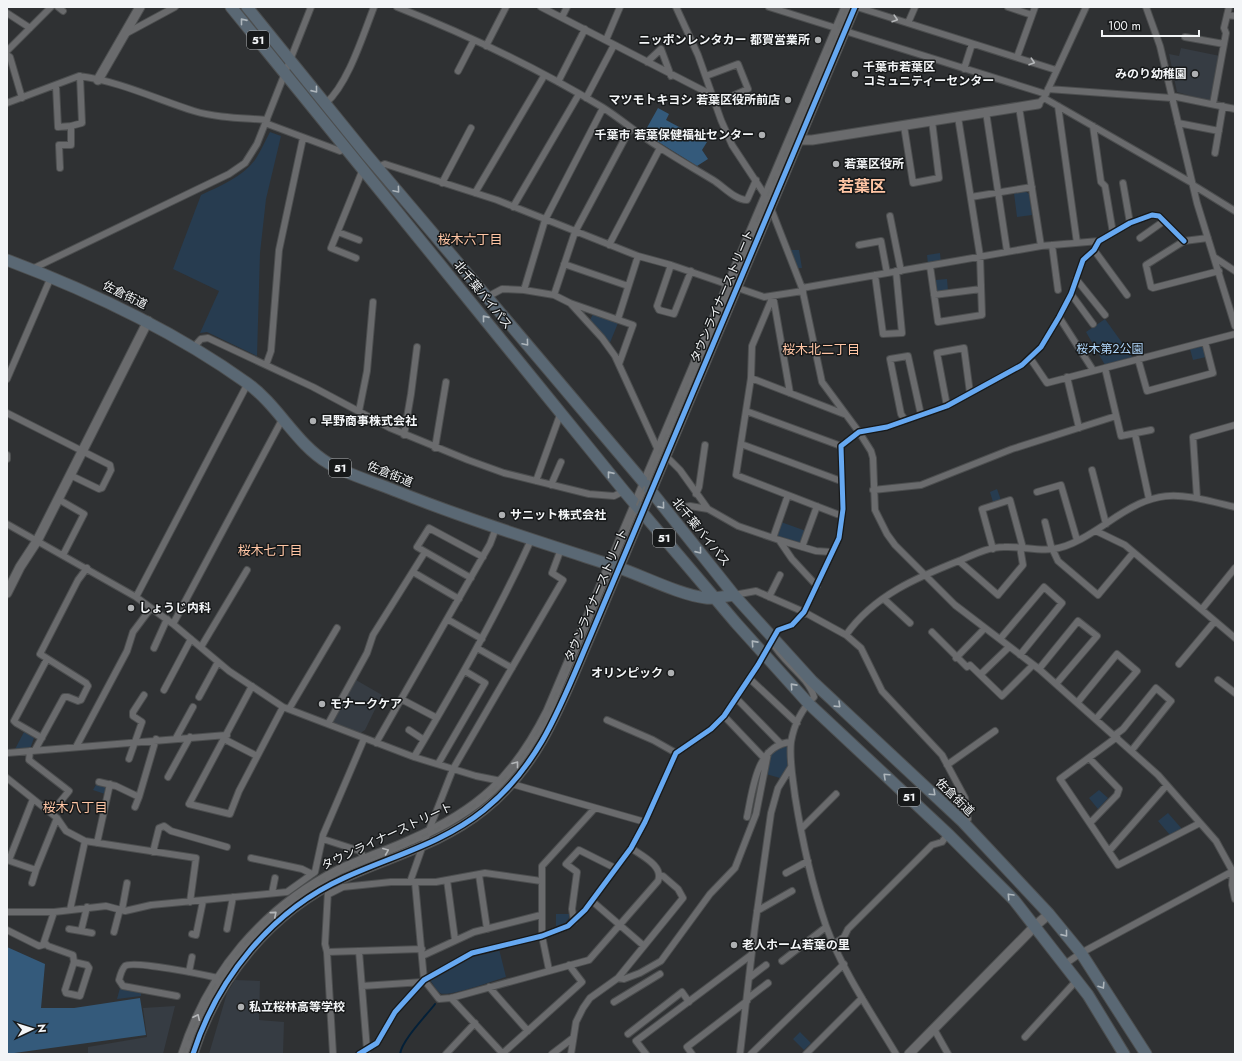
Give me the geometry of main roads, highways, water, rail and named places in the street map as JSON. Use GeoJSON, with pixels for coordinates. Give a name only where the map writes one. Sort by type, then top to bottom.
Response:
{"type":"FeatureCollection","features":[{"type":"Feature","properties":{"kind":"highway","name":"北千葉バイパス"},"geometry":{"type":"LineString","coordinates":[[232,7],[624,491],[716,598]]}},
{"type":"Feature","properties":{"kind":"highway","name":"北千葉バイパス"},"geometry":{"type":"LineString","coordinates":[[247,7],[378,167],[647,487],[734,595]]}},
{"type":"Feature","properties":{"kind":"highway","name":"佐倉街道"},"geometry":{"type":"LineString","coordinates":[[7,260],[107,300],[148,321],[248,383],[264,396],[311,450],[328,463],[425,502],[496,528],[614,566],[694,596],[716,598],[734,595],[812,681],[963,822],[1049,914],[1081,953],[1146,1054]]}},
{"type":"Feature","properties":{"kind":"highway","name":"51"},"geometry":{"type":"LineString","coordinates":[[716,598],[808,703],[948,834],[1008,894],[1035,926],[1088,995],[1124,1054]]}},
{"type":"Feature","properties":{"kind":"waterway"},"geometry":{"type":"LineString","coordinates":[[400,1054],[405,1042],[435,1004]]}},
{"type":"Feature","properties":{"kind":"tunnel"},"geometry":{"type":"LineString","coordinates":[[758,665],[773,639]]}},
{"type":"Feature","properties":{"kind":"railway"},"geometry":{"type":"LineString","coordinates":[[184,1054],[208,997],[225,970],[243,946],[265,923],[288,903],[313,885],[341,871],[420,837],[456,818],[474,806],[492,791],[508,775],[522,757],[545,718],[582,635],[847,7]]}},
{"type":"Feature","properties":{"kind":"railway"},"geometry":{"type":"LineString","coordinates":[[192,1054],[203,1023],[235,968],[256,943],[279,921],[304,901],[331,884],[360,870],[427,844],[452,831],[481,810],[497,796],[511,782],[534,751],[545,733],[563,696],[854,7]]}},
{"type":"Feature","properties":{"kind":"place","name":"ニッポンレンタカー 都賀営業所"},"geometry":{"type":"Point","coordinates":[818,40]}},
{"type":"Feature","properties":{"kind":"place","name":"千葉市若葉区 コミュニティーセンター"},"geometry":{"type":"Point","coordinates":[855,74]}},
{"type":"Feature","properties":{"kind":"place","name":"みのり幼稚園"},"geometry":{"type":"Point","coordinates":[1195,74]}},
{"type":"Feature","properties":{"kind":"place","name":"マツモトキヨシ 若葉区役所前店"},"geometry":{"type":"Point","coordinates":[788,100]}},
{"type":"Feature","properties":{"kind":"place","name":"千葉市 若葉保健福祉センター"},"geometry":{"type":"Point","coordinates":[762,135]}},
{"type":"Feature","properties":{"kind":"place","name":"若葉区役所"},"geometry":{"type":"Point","coordinates":[836,164]}},
{"type":"Feature","properties":{"kind":"place","name":"早野商事株式会社"},"geometry":{"type":"Point","coordinates":[313,421]}},
{"type":"Feature","properties":{"kind":"place","name":"サニット株式会社"},"geometry":{"type":"Point","coordinates":[502,515]}},
{"type":"Feature","properties":{"kind":"place","name":"しょうじ内科"},"geometry":{"type":"Point","coordinates":[131,608]}},
{"type":"Feature","properties":{"kind":"place","name":"オリンピック"},"geometry":{"type":"Point","coordinates":[671,673]}},
{"type":"Feature","properties":{"kind":"place","name":"モナークケア"},"geometry":{"type":"Point","coordinates":[322,704]}},
{"type":"Feature","properties":{"kind":"place","name":"老人ホーム若葉の里"},"geometry":{"type":"Point","coordinates":[734,945]}},
{"type":"Feature","properties":{"kind":"place","name":"私立桜林高等学校"},"geometry":{"type":"Point","coordinates":[241,1007]}},
{"type":"Feature","properties":{"kind":"district","name":"若葉区"},"geometry":{"type":"Point","coordinates":[862,186]}},
{"type":"Feature","properties":{"kind":"district","name":"桜木六丁目"},"geometry":{"type":"Point","coordinates":[470,239]}},
{"type":"Feature","properties":{"kind":"district","name":"桜木北二丁目"},"geometry":{"type":"Point","coordinates":[821,349]}},
{"type":"Feature","properties":{"kind":"district","name":"桜木七丁目"},"geometry":{"type":"Point","coordinates":[270,550]}},
{"type":"Feature","properties":{"kind":"district","name":"桜木八丁目"},"geometry":{"type":"Point","coordinates":[75,807]}},
{"type":"Feature","properties":{"kind":"park label","name":"桜木第2公園"},"geometry":{"type":"Point","coordinates":[1110,349]}}]}
